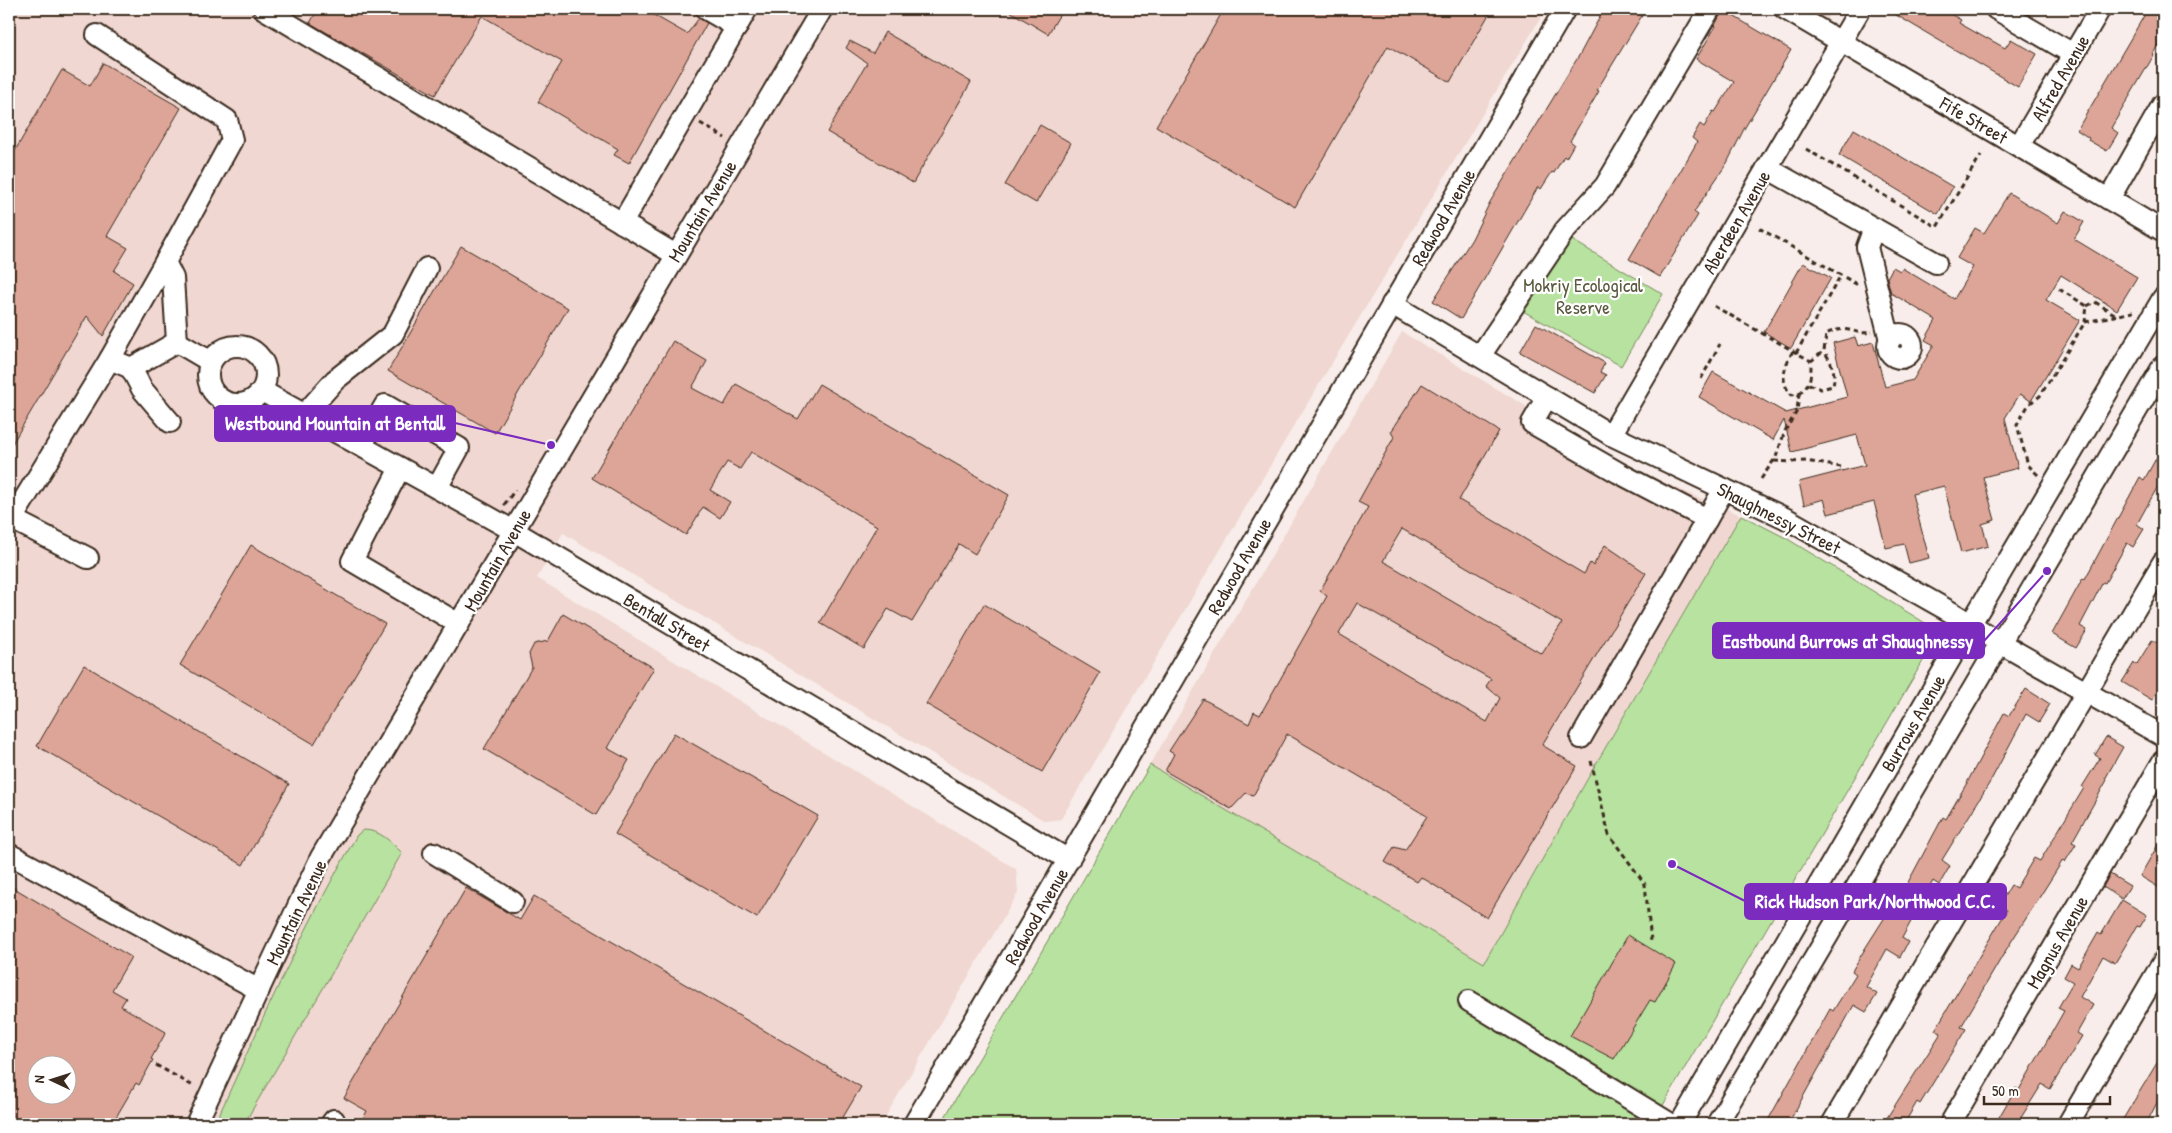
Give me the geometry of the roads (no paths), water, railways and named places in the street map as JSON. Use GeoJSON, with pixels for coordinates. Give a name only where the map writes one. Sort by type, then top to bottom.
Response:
{"type":"FeatureCollection","features":[{"type":"Feature","properties":{"kind":"street"},"geometry":{"type":"LineString","coordinates":[[264,9],[676,255]]}},
{"type":"Feature","properties":{"kind":"street"},"geometry":{"type":"LineString","coordinates":[[706,9],[737,27]]}},
{"type":"Feature","properties":{"kind":"street"},"geometry":{"type":"LineString","coordinates":[[622,223],[748,9]]}},
{"type":"Feature","properties":{"kind":"street","name":"Mountain Avenue"},"geometry":{"type":"LineString","coordinates":[[196,1124],[321,857],[822,9]]}},
{"type":"Feature","properties":{"kind":"street","name":"Redwood Avenue"},"geometry":{"type":"LineString","coordinates":[[914,1124],[1565,9]]}},
{"type":"Feature","properties":{"kind":"street"},"geometry":{"type":"LineString","coordinates":[[1480,356],[1565,230],[1605,186],[1710,9]]}},
{"type":"Feature","properties":{"kind":"street","name":"Fife Street"},"geometry":{"type":"LineString","coordinates":[[1785,9],[2163,231]]}},
{"type":"Feature","properties":{"kind":"street","name":"Aberdeen Avenue"},"geometry":{"type":"LineString","coordinates":[[1611,435],[1860,9]]}},
{"type":"Feature","properties":{"kind":"street"},"geometry":{"type":"LineString","coordinates":[[1996,9],[2073,54]]}},
{"type":"Feature","properties":{"kind":"street","name":"Alfred Avenue"},"geometry":{"type":"LineString","coordinates":[[2019,146],[2100,9]]}},
{"type":"Feature","properties":{"kind":"street"},"geometry":{"type":"LineString","coordinates":[[88,558],[10,522],[110,359],[232,140],[227,120],[97,34]]}},
{"type":"Feature","properties":{"kind":"street"},"geometry":{"type":"LineString","coordinates":[[2110,199],[2163,104]]}},
{"type":"Feature","properties":{"kind":"street"},"geometry":{"type":"LineString","coordinates":[[1767,168],[1936,263]]}},
{"type":"Feature","properties":{"kind":"street"},"geometry":{"type":"LineString","coordinates":[[1874,228],[1867,247],[1884,335]]}},
{"type":"Feature","properties":{"kind":"street"},"geometry":{"type":"LineString","coordinates":[[165,262],[173,278],[177,342]]}},
{"type":"Feature","properties":{"kind":"street"},"geometry":{"type":"LineString","coordinates":[[304,414],[335,380],[393,334],[427,268]]}},
{"type":"Feature","properties":{"kind":"street","name":"Burrows Avenue"},"geometry":{"type":"LineString","coordinates":[[1680,1124],[2163,298]]}},
{"type":"Feature","properties":{"kind":"street","name":"Shaughnessy Street"},"geometry":{"type":"LineString","coordinates":[[1392,304],[1611,435],[1795,524],[2163,736]]}},
{"type":"Feature","properties":{"kind":"street"},"geometry":{"type":"LineString","coordinates":[[177,342],[211,362]]}},
{"type":"Feature","properties":{"kind":"street"},"geometry":{"type":"LineString","coordinates":[[131,368],[177,342]]}},
{"type":"Feature","properties":{"kind":"street"},"geometry":{"type":"LineString","coordinates":[[239,346],[253,350],[265,365],[266,377],[262,391],[254,399],[243,404],[224,402],[215,394],[210,386],[208,374],[211,362],[219,352],[228,347],[239,346]]}},
{"type":"Feature","properties":{"kind":"street"},"geometry":{"type":"LineString","coordinates":[[110,359],[131,368],[142,389],[170,422]]}},
{"type":"Feature","properties":{"kind":"street","name":"Burrows Avenue"},"geometry":{"type":"LineString","coordinates":[[1717,1124],[2163,366]]}},
{"type":"Feature","properties":{"kind":"street","name":"Bentall Street"},"geometry":{"type":"LineString","coordinates":[[262,391],[514,531],[1069,860]]}},
{"type":"Feature","properties":{"kind":"street"},"geometry":{"type":"LineString","coordinates":[[1547,396],[1532,424],[1619,473],[1707,519]]}},
{"type":"Feature","properties":{"kind":"street"},"geometry":{"type":"LineString","coordinates":[[361,446],[385,405],[459,448],[436,488]]}},
{"type":"Feature","properties":{"kind":"street"},"geometry":{"type":"LineString","coordinates":[[400,468],[352,561],[459,624]]}},
{"type":"Feature","properties":{"kind":"street"},"geometry":{"type":"LineString","coordinates":[[1581,738],[1724,490]]}},
{"type":"Feature","properties":{"kind":"street"},"geometry":{"type":"LineString","coordinates":[[1832,1124],[2163,562]]}},
{"type":"Feature","properties":{"kind":"street","name":"Magnus Avenue"},"geometry":{"type":"LineString","coordinates":[[1950,1124],[2163,760]]}},
{"type":"Feature","properties":{"kind":"street"},"geometry":{"type":"LineString","coordinates":[[9,854],[259,990]]}},
{"type":"Feature","properties":{"kind":"street"},"geometry":{"type":"LineString","coordinates":[[434,854],[513,902]]}},
{"type":"Feature","properties":{"kind":"street"},"geometry":{"type":"LineString","coordinates":[[2068,1124],[2163,962]]}},
{"type":"Feature","properties":{"kind":"street"},"geometry":{"type":"LineString","coordinates":[[1469,1001],[1671,1124]]}},
{"type":"Feature","properties":{"kind":"place","name":"Westbound Mountain at Bentall"},"geometry":{"type":"Point","coordinates":[551,445]}},
{"type":"Feature","properties":{"kind":"place","name":"Eastbound Burrows at Shaughnessy"},"geometry":{"type":"Point","coordinates":[2047,571]}},
{"type":"Feature","properties":{"kind":"place","name":"Rick Hudson Park/Northwood C.C."},"geometry":{"type":"Point","coordinates":[1672,864]}},
{"type":"Feature","properties":{"kind":"park label","name":"Mokriy Ecological Reserve"},"geometry":{"type":"Point","coordinates":[1583,296]}}]}
